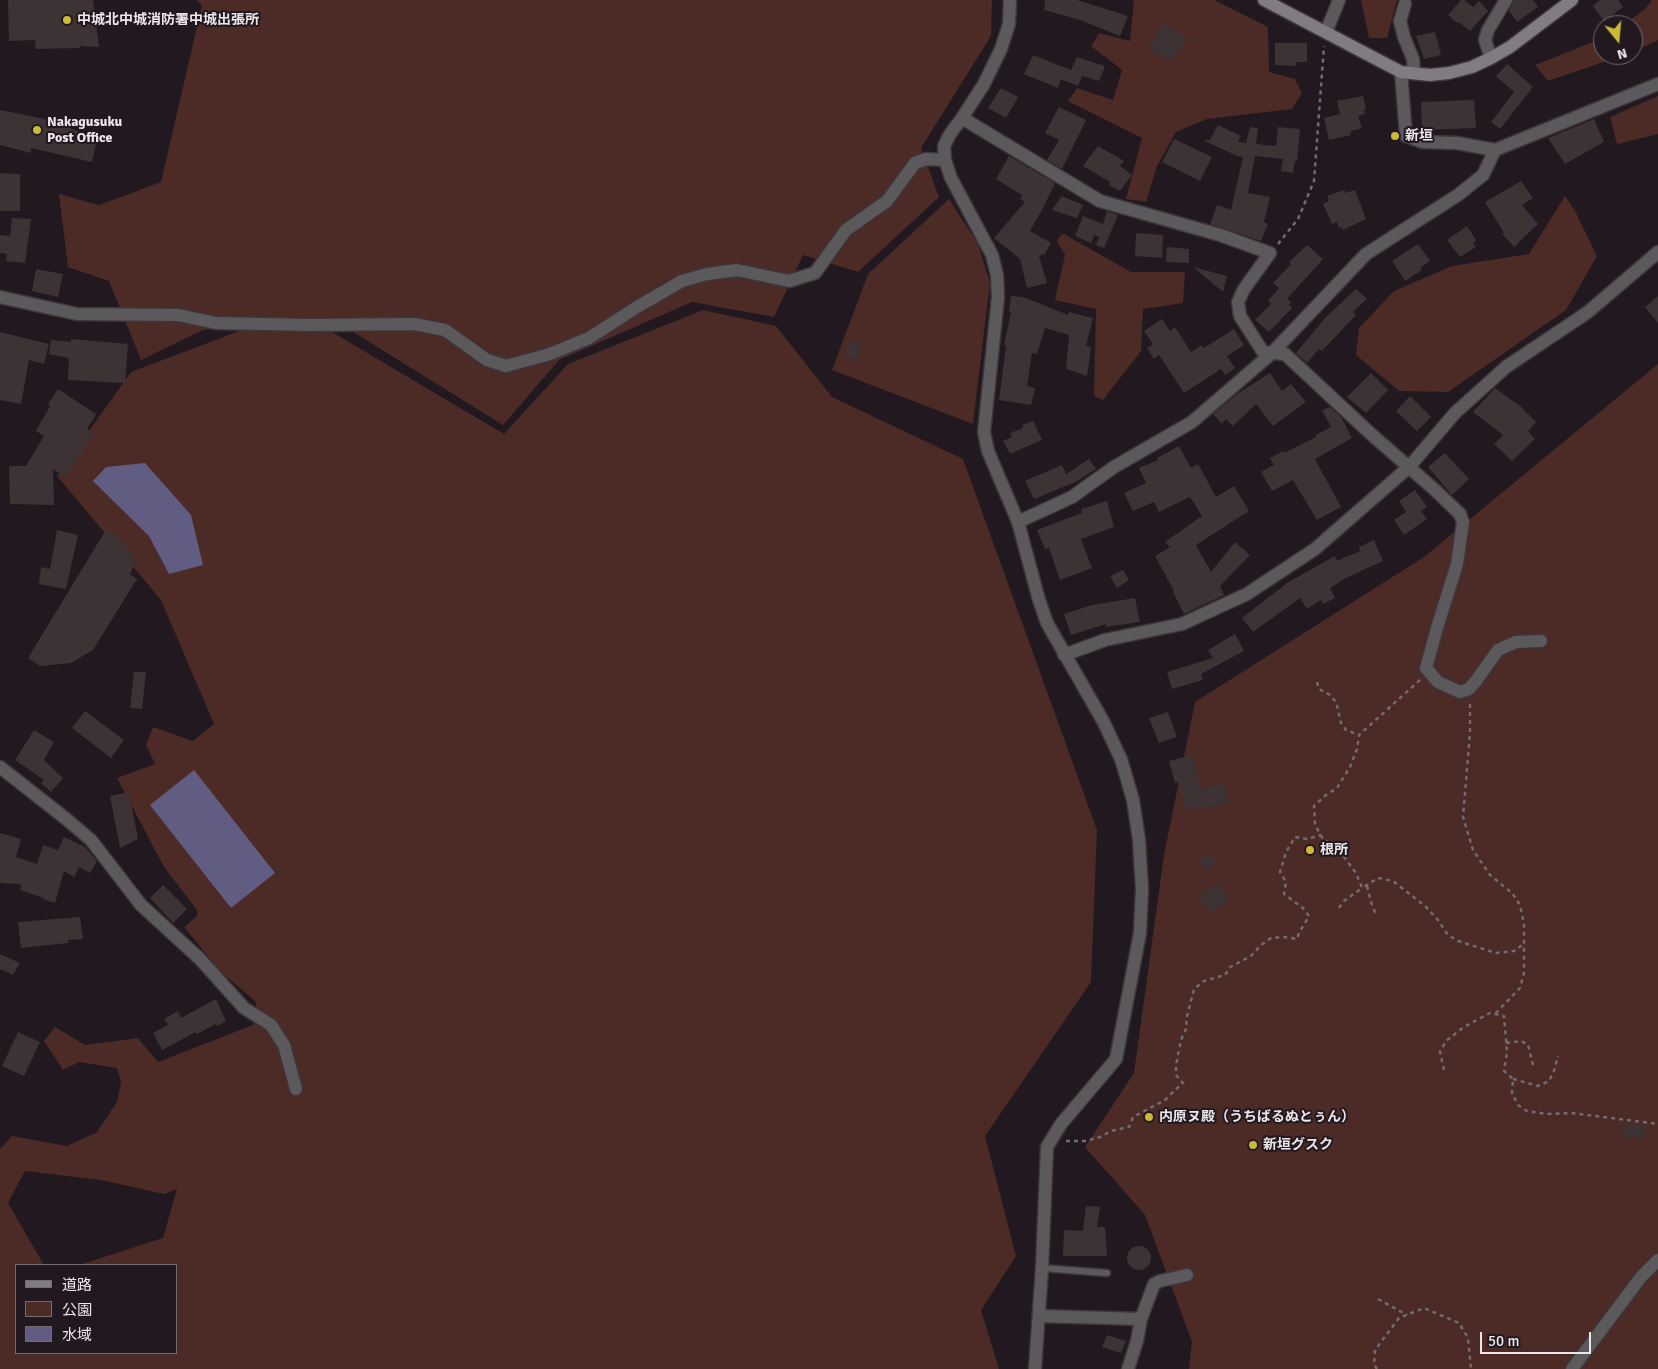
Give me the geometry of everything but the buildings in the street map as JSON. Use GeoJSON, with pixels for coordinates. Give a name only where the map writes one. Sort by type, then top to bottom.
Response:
{"type":"FeatureCollection","features":[{"type":"Feature","properties":{"kind":"main road"},"geometry":{"type":"LineString","coordinates":[[1264,0],[1325,37],[1408,73],[1430,75],[1449,73],[1472,67],[1491,58],[1510,47],[1572,0]]}},
{"type":"Feature","properties":{"kind":"street"},"geometry":{"type":"LineString","coordinates":[[1010,0],[1009,24],[1001,49],[984,84],[944,146],[945,160],[951,178],[992,255],[997,275],[998,297],[984,432],[988,451],[1018,522],[1047,623],[1103,721],[1121,759],[1133,800],[1139,840],[1142,889],[1140,933],[1116,1058],[1061,1124],[1047,1147],[1036,1369]]}},
{"type":"Feature","properties":{"kind":"street"},"geometry":{"type":"LineString","coordinates":[[1325,37],[1339,0]]}},
{"type":"Feature","properties":{"kind":"street"},"geometry":{"type":"LineString","coordinates":[[1491,58],[1486,40],[1488,30],[1506,0]]}},
{"type":"Feature","properties":{"kind":"street"},"geometry":{"type":"LineString","coordinates":[[1405,4],[1400,21],[1404,37],[1414,59],[1408,73],[1406,136],[1422,142],[1457,143],[1494,150],[1658,84]]}},
{"type":"Feature","properties":{"kind":"street"},"geometry":{"type":"LineString","coordinates":[[962,118],[1100,201],[1220,235],[1270,253],[1244,289],[1238,302],[1240,316],[1263,352],[1284,354],[1460,514],[1463,522],[1457,564],[1426,668],[1438,682],[1460,692],[1469,689],[1473,685],[1498,650],[1516,642],[1541,641]]}},
{"type":"Feature","properties":{"kind":"street"},"geometry":{"type":"LineString","coordinates":[[1018,522],[1072,497],[1114,467],[1192,422],[1272,354],[1366,254],[1458,195],[1483,175],[1494,150]]}},
{"type":"Feature","properties":{"kind":"street"},"geometry":{"type":"LineString","coordinates":[[0,297],[77,314],[178,315],[216,323],[309,325],[414,324],[445,330],[487,360],[506,366],[550,354],[589,338],[682,281],[707,274],[737,270],[789,281],[814,273],[846,230],[887,201],[915,163],[926,159],[945,160]]}},
{"type":"Feature","properties":{"kind":"street"},"geometry":{"type":"LineString","coordinates":[[1064,655],[1105,640],[1182,624],[1247,594],[1315,549],[1409,466],[1455,413],[1506,367],[1588,312],[1658,252]]}},
{"type":"Feature","properties":{"kind":"street"},"geometry":{"type":"LineString","coordinates":[[0,767],[91,840],[141,904],[200,959],[244,1008],[271,1025],[284,1045],[296,1090]]}},
{"type":"Feature","properties":{"kind":"street"},"geometry":{"type":"LineString","coordinates":[[1572,1369],[1641,1277],[1658,1260]]}},
{"type":"Feature","properties":{"kind":"street"},"geometry":{"type":"LineString","coordinates":[[1128,1369],[1137,1341],[1141,1319],[1154,1284],[1160,1281],[1187,1276]]}},
{"type":"Feature","properties":{"kind":"street"},"geometry":{"type":"LineString","coordinates":[[1039,1316],[1141,1319]]}},
{"type":"Feature","properties":{"kind":"lane"},"geometry":{"type":"LineString","coordinates":[[1042,1268],[1108,1273]]}},
{"type":"Feature","properties":{"kind":"path"},"geometry":{"type":"LineString","coordinates":[[1270,253],[1298,219],[1314,181],[1325,37]]}},
{"type":"Feature","properties":{"kind":"path"},"geometry":{"type":"LineString","coordinates":[[1362,888],[1356,873],[1338,849],[1324,839],[1315,825],[1314,806],[1337,788],[1350,767],[1357,749],[1359,735],[1412,688],[1418,680],[1436,680]]}},
{"type":"Feature","properties":{"kind":"path"},"geometry":{"type":"LineString","coordinates":[[1317,682],[1319,689],[1330,695],[1336,702],[1341,723],[1346,730],[1359,735]]}},
{"type":"Feature","properties":{"kind":"path"},"geometry":{"type":"LineString","coordinates":[[1460,692],[1471,704],[1470,741],[1463,817],[1473,850],[1490,875],[1512,893],[1520,905],[1524,924],[1524,973],[1520,988],[1495,1014]]}},
{"type":"Feature","properties":{"kind":"path"},"geometry":{"type":"LineString","coordinates":[[1064,1141],[1086,1141],[1111,1131],[1129,1127],[1133,1117],[1165,1100],[1184,1083],[1176,1075],[1176,1065],[1180,1040],[1186,1027],[1194,989],[1204,981],[1225,975],[1230,967],[1251,956],[1271,938],[1297,939],[1309,916],[1303,908],[1284,894],[1286,882],[1280,872],[1286,852],[1295,837],[1307,839],[1321,835]]}},
{"type":"Feature","properties":{"kind":"path"},"geometry":{"type":"LineString","coordinates":[[1339,908],[1344,901],[1378,878],[1393,881],[1425,906],[1448,935],[1458,941],[1496,954],[1514,951],[1525,943]]}},
{"type":"Feature","properties":{"kind":"path"},"geometry":{"type":"LineString","coordinates":[[1367,886],[1370,902],[1375,912],[1379,914]]}},
{"type":"Feature","properties":{"kind":"path"},"geometry":{"type":"LineString","coordinates":[[1444,1070],[1440,1052],[1446,1041],[1464,1027],[1490,1012],[1504,1016],[1506,1043],[1504,1071],[1513,1079],[1538,1086],[1549,1081],[1558,1056]]}},
{"type":"Feature","properties":{"kind":"path"},"geometry":{"type":"LineString","coordinates":[[1506,1043],[1521,1041],[1528,1045],[1533,1065]]}},
{"type":"Feature","properties":{"kind":"path"},"geometry":{"type":"LineString","coordinates":[[1513,1079],[1512,1093],[1518,1105],[1527,1111],[1548,1114],[1572,1112],[1658,1124]]}},
{"type":"Feature","properties":{"kind":"path"},"geometry":{"type":"LineString","coordinates":[[1378,1299],[1407,1314]]}},
{"type":"Feature","properties":{"kind":"path"},"geometry":{"type":"LineString","coordinates":[[1377,1369],[1374,1364],[1376,1350],[1399,1318],[1424,1308],[1459,1323],[1468,1338],[1471,1369]]}},
{"type":"Feature","properties":{"kind":"green space"},"geometry":{"type":"Polygon","coordinates":[[[196,0],[992,0],[991,36],[921,148],[939,197],[858,272],[803,255],[774,317],[692,302],[559,360],[503,425],[329,317],[203,330],[141,360],[109,281],[68,267],[59,194],[99,205],[161,182],[202,5],[196,0]]]}},
{"type":"Feature","properties":{"kind":"green space"},"geometry":{"type":"Polygon","coordinates":[[[1134,0],[1214,0],[1268,27],[1269,72],[1295,79],[1302,93],[1292,109],[1207,119],[1176,132],[1157,166],[1146,202],[1126,199],[1142,138],[1068,101],[1077,88],[1113,100],[1122,70],[1091,46],[1099,33],[1130,41],[1134,0]]]}},
{"type":"Feature","properties":{"kind":"green space"},"geometry":{"type":"Polygon","coordinates":[[[1361,0],[1397,0],[1387,38],[1369,38],[1361,0]]]}},
{"type":"Feature","properties":{"kind":"green space"},"geometry":{"type":"Polygon","coordinates":[[[1652,0],[1658,0],[1658,40],[1643,47],[1643,15],[1637,15],[1652,0]]]}},
{"type":"Feature","properties":{"kind":"green space"},"geometry":{"type":"Polygon","coordinates":[[[1593,42],[1593,65],[1595,65],[1548,81],[1535,65],[1593,42]]]}},
{"type":"Feature","properties":{"kind":"green space"},"geometry":{"type":"Polygon","coordinates":[[[1658,96],[1658,134],[1617,144],[1610,117],[1658,96]]]}},
{"type":"Feature","properties":{"kind":"green space"},"geometry":{"type":"Polygon","coordinates":[[[1565,196],[1575,211],[1597,256],[1566,310],[1448,392],[1399,391],[1356,355],[1359,328],[1394,291],[1452,266],[1529,254],[1565,196]]]}},
{"type":"Feature","properties":{"kind":"green space"},"geometry":{"type":"Polygon","coordinates":[[[949,199],[978,244],[990,283],[973,424],[832,370],[868,274],[949,199]]]}},
{"type":"Feature","properties":{"kind":"green space"},"geometry":{"type":"Polygon","coordinates":[[[1062,233],[1131,272],[1185,272],[1183,303],[1143,309],[1141,351],[1103,400],[1094,396],[1096,309],[1055,300],[1065,255],[1057,241],[1062,233]]]}},
{"type":"Feature","properties":{"kind":"green space"},"geometry":{"type":"Polygon","coordinates":[[[703,310],[776,326],[832,397],[963,459],[1097,830],[1091,982],[985,1136],[1016,1256],[981,1310],[999,1369],[0,1369],[0,1149],[12,1136],[67,1146],[97,1132],[117,1102],[121,1082],[117,1068],[79,1062],[63,1070],[44,1041],[55,1027],[85,1045],[138,1038],[158,1062],[253,1025],[258,1012],[255,1001],[220,971],[184,927],[197,916],[197,910],[164,867],[117,778],[155,764],[146,745],[153,727],[193,741],[214,724],[161,600],[57,476],[131,372],[242,330],[327,329],[504,434],[568,364],[703,310]],[[25,1171],[8,1203],[43,1264],[15,1264],[15,1354],[178,1354],[178,1264],[82,1264],[163,1238],[177,1189],[164,1194],[101,1180],[25,1171]]]}},
{"type":"Feature","properties":{"kind":"green space"},"geometry":{"type":"Polygon","coordinates":[[[1658,364],[1658,1369],[1189,1369],[1192,1342],[1145,1215],[1085,1147],[1134,1073],[1164,855],[1195,702],[1424,557],[1658,364]]]}},
{"type":"Feature","properties":{"kind":"water"},"geometry":{"type":"Polygon","coordinates":[[[145,463],[191,515],[203,565],[169,574],[149,536],[93,481],[106,467],[145,463]]]}},
{"type":"Feature","properties":{"kind":"water"},"geometry":{"type":"Polygon","coordinates":[[[194,770],[275,873],[231,908],[150,805],[194,770]]]}},
{"type":"Feature","properties":{"kind":"place","name":"中城北中城消防署中城出張所"},"geometry":{"type":"Point","coordinates":[67,20]}},
{"type":"Feature","properties":{"kind":"place","name":"Nakagusuku Post Office"},"geometry":{"type":"Point","coordinates":[37,130]}},
{"type":"Feature","properties":{"kind":"place","name":"新垣"},"geometry":{"type":"Point","coordinates":[1395,136]}},
{"type":"Feature","properties":{"kind":"place","name":"根所"},"geometry":{"type":"Point","coordinates":[1310,850]}},
{"type":"Feature","properties":{"kind":"place","name":"内原ヌ殿（うちばるぬとぅん）"},"geometry":{"type":"Point","coordinates":[1149,1117]}},
{"type":"Feature","properties":{"kind":"place","name":"新垣グスク"},"geometry":{"type":"Point","coordinates":[1253,1145]}}]}
